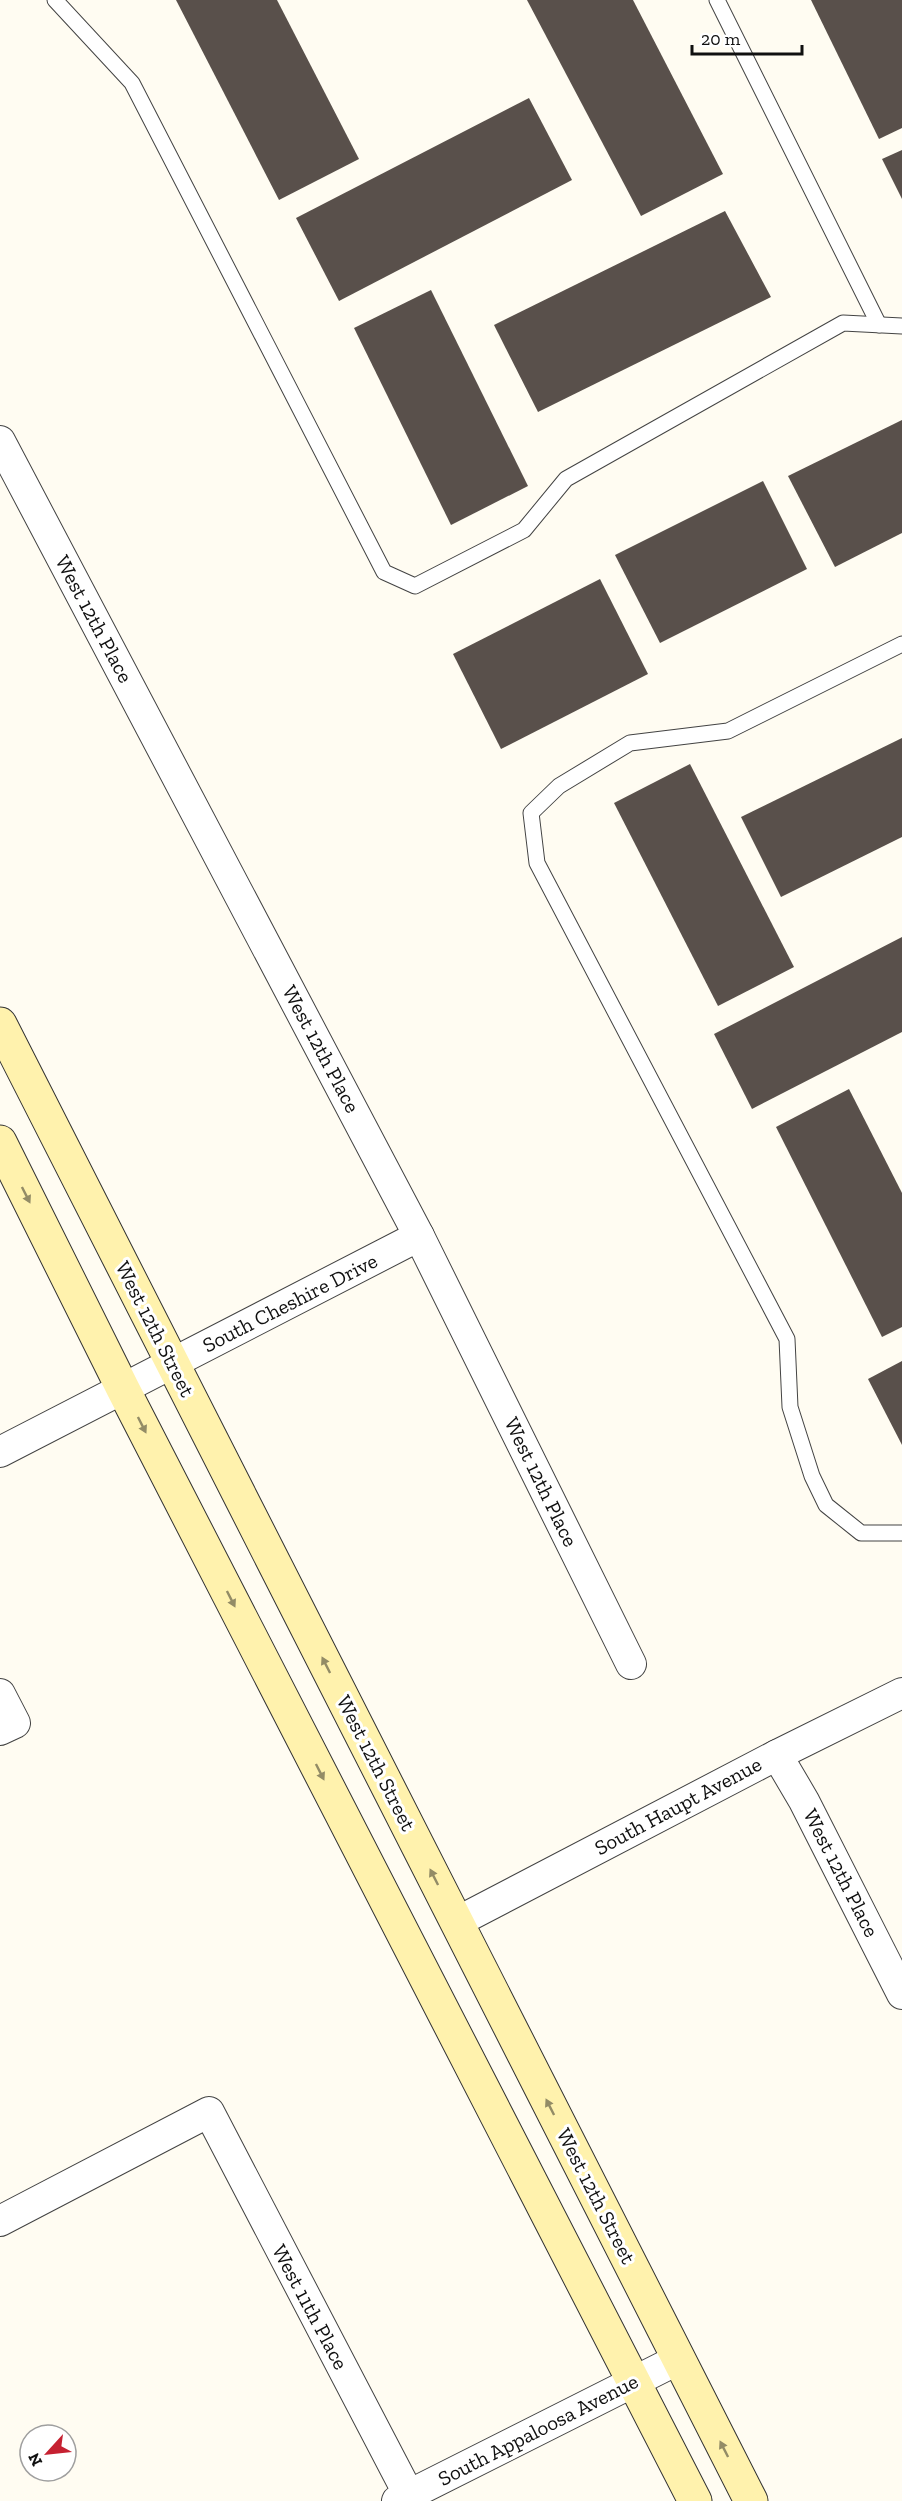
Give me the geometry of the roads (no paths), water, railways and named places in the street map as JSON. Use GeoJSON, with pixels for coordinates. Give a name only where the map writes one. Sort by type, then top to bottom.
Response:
{"type":"FeatureCollection","features":[{"type":"Feature","properties":{"kind":"street","name":"West 12th Place"},"geometry":{"type":"LineString","coordinates":[[0,441],[419,1236],[631,1664]]}},
{"type":"Feature","properties":{"kind":"street","name":"West 12th Street"},"geometry":{"type":"LineString","coordinates":[[0,1024],[751,2501]]}},
{"type":"Feature","properties":{"kind":"street"},"geometry":{"type":"LineString","coordinates":[[0,1142],[123,1389],[695,2501]]}},
{"type":"Feature","properties":{"kind":"street","name":"South Cheshire Drive"},"geometry":{"type":"LineString","coordinates":[[0,1452],[419,1236]]}},
{"type":"Feature","properties":{"kind":"street","name":"South Haupt Avenue"},"geometry":{"type":"LineString","coordinates":[[457,1922],[777,1755],[902,1693]]}},
{"type":"Feature","properties":{"kind":"street"},"geometry":{"type":"LineString","coordinates":[[0,1694],[7,1727]]}},
{"type":"Feature","properties":{"kind":"street","name":"West 12th Place"},"geometry":{"type":"LineString","coordinates":[[777,1755],[804,1801],[902,1994]]}},
{"type":"Feature","properties":{"kind":"street","name":"West 11th Place"},"geometry":{"type":"LineString","coordinates":[[0,2220],[209,2112],[406,2499]]}},
{"type":"Feature","properties":{"kind":"street","name":"South Appaloosa Avenue"},"geometry":{"type":"LineString","coordinates":[[406,2499],[679,2359]]}},
{"type":"Feature","properties":{"kind":"lane"},"geometry":{"type":"LineString","coordinates":[[55,0],[132,82],[384,572],[415,586],[524,530],[566,479],[822,335],[843,324],[902,326]]}},
{"type":"Feature","properties":{"kind":"lane"},"geometry":{"type":"LineString","coordinates":[[717,0],[879,325]]}},
{"type":"Feature","properties":{"kind":"lane"},"geometry":{"type":"LineString","coordinates":[[902,644],[728,731],[630,743],[559,786],[531,813],[537,863],[787,1339],[790,1407],[812,1476],[826,1505],[861,1533],[902,1533]]}}]}
